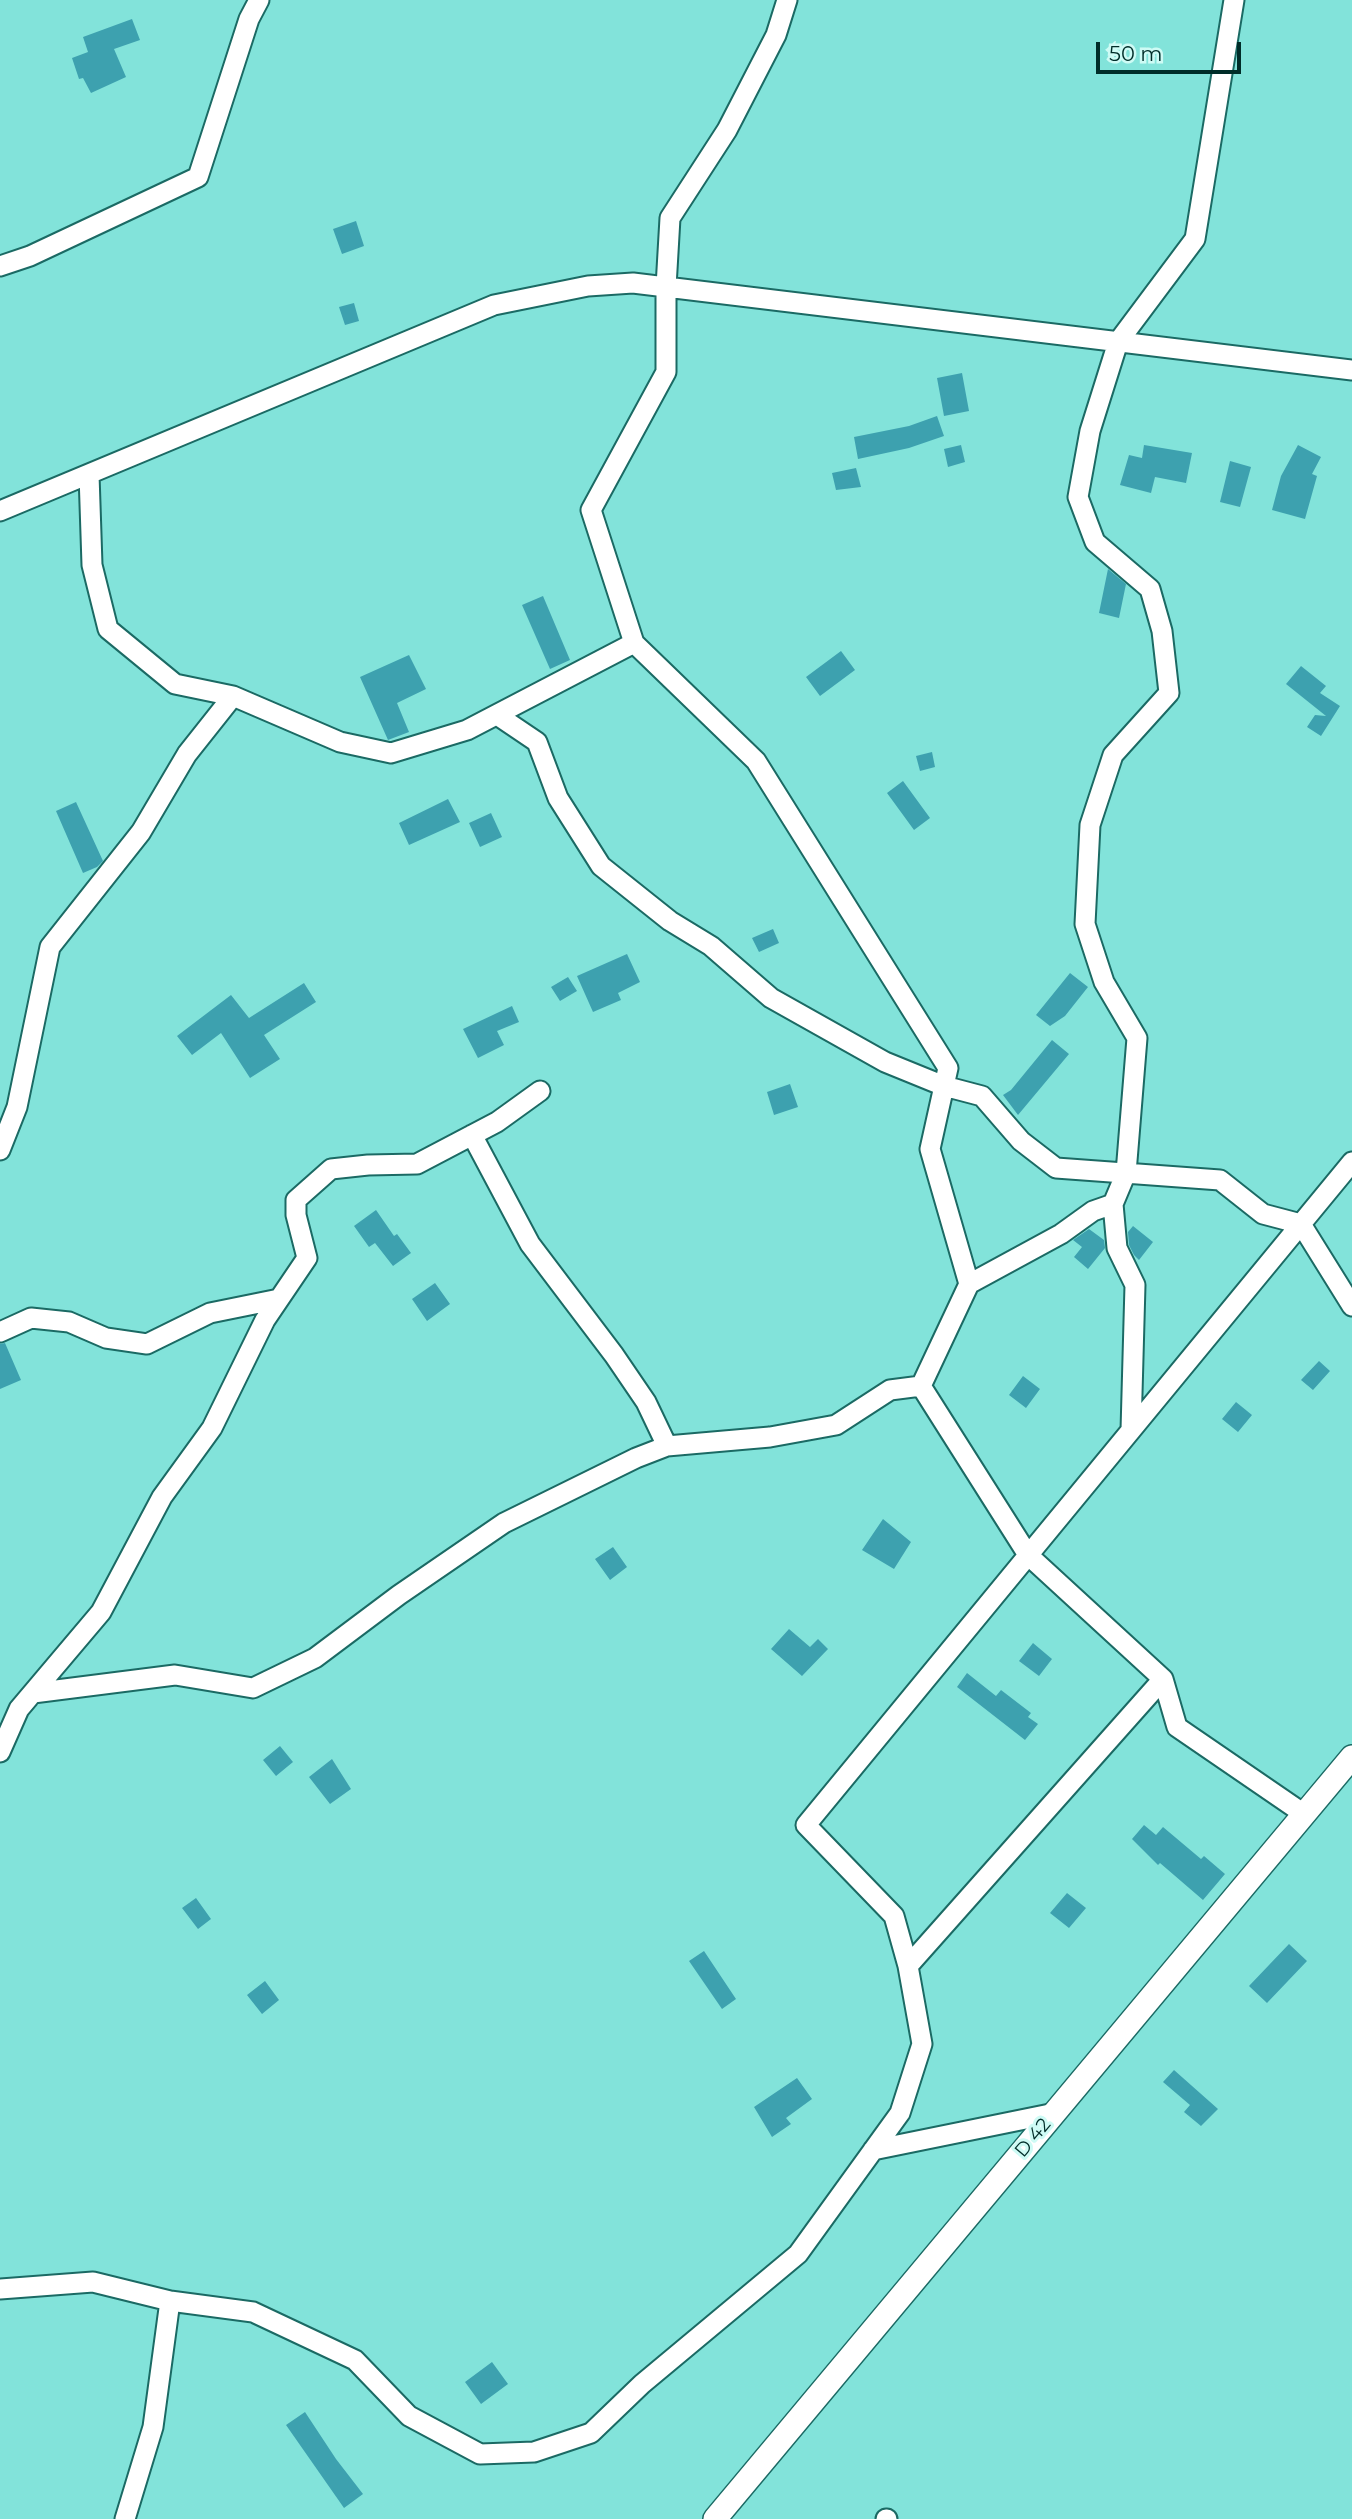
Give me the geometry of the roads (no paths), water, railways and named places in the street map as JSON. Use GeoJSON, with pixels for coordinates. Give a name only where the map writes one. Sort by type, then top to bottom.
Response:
{"type":"FeatureCollection","features":[{"type":"Feature","properties":{"kind":"street"},"geometry":{"type":"LineString","coordinates":[[0,266],[30,256],[198,177],[249,19],[259,0]]}},
{"type":"Feature","properties":{"kind":"street"},"geometry":{"type":"LineString","coordinates":[[787,0],[776,35],[727,130],[670,218],[666,287],[666,372],[591,510],[634,643],[756,761],[948,1068],[930,1149],[968,1284]]}},
{"type":"Feature","properties":{"kind":"street"},"geometry":{"type":"LineString","coordinates":[[1131,1430],[1135,1285],[1117,1248],[1113,1204],[1126,1173],[1137,1038],[1104,982],[1085,924],[1090,825],[1113,755],[1169,693],[1162,631],[1150,589],[1095,542],[1078,497],[1090,431],[1118,342],[1195,239],[1234,0]]}},
{"type":"Feature","properties":{"kind":"street"},"geometry":{"type":"LineString","coordinates":[[0,512],[494,306],[587,286],[633,283],[1352,370]]}},
{"type":"Feature","properties":{"kind":"street"},"geometry":{"type":"LineString","coordinates":[[89,474],[92,565],[108,629],[175,684],[233,696],[340,742],[391,753],[467,730],[634,643]]}},
{"type":"Feature","properties":{"kind":"street"},"geometry":{"type":"LineString","coordinates":[[0,1150],[17,1107],[50,947],[141,832],[187,754],[233,696]]}},
{"type":"Feature","properties":{"kind":"street"},"geometry":{"type":"LineString","coordinates":[[497,715],[537,743],[558,798],[601,866],[670,921],[711,946],[771,998],[885,1062],[944,1086],[982,1097],[1021,1141],[1056,1168],[1220,1180],[1263,1214],[1301,1224],[1352,1306]]}},
{"type":"Feature","properties":{"kind":"street"},"geometry":{"type":"LineString","coordinates":[[0,1752],[19,1709],[101,1612],[162,1497],[212,1428],[265,1320],[307,1258],[296,1215],[296,1200],[331,1169],[417,1164],[496,1122],[540,1091]]}},
{"type":"Feature","properties":{"kind":"street"},"geometry":{"type":"LineString","coordinates":[[472,1135],[530,1244],[646,1402],[667,1446]]}},
{"type":"Feature","properties":{"kind":"street"},"geometry":{"type":"LineString","coordinates":[[0,2289],[93,2282],[170,2301],[253,2312],[355,2360],[410,2416],[480,2454],[534,2452],[591,2433],[651,2376],[797,2254],[900,2113],[922,2044],[908,1966],[894,1916],[806,1825],[1352,1163]]}},
{"type":"Feature","properties":{"kind":"street"},"geometry":{"type":"LineString","coordinates":[[921,1386],[968,1284],[1061,1234],[1094,1211],[1113,1204]]}},
{"type":"Feature","properties":{"kind":"street"},"geometry":{"type":"LineString","coordinates":[[0,1332],[31,1318],[69,1322],[106,1338],[146,1345],[209,1313],[279,1299]]}},
{"type":"Feature","properties":{"kind":"street"},"geometry":{"type":"LineString","coordinates":[[33,1692],[175,1675],[253,1688],[316,1658],[399,1595],[504,1523],[567,1491],[667,1446],[770,1437],[836,1425],[890,1390],[921,1386]]}},
{"type":"Feature","properties":{"kind":"street"},"geometry":{"type":"LineString","coordinates":[[921,1386],[1028,1555],[1163,1679],[1177,1727],[1304,1814]]}},
{"type":"Feature","properties":{"kind":"street"},"geometry":{"type":"LineString","coordinates":[[908,1966],[1163,1679]]}},
{"type":"Feature","properties":{"kind":"street","name":"D 42"},"geometry":{"type":"LineString","coordinates":[[715,2519],[1352,1757]]}},
{"type":"Feature","properties":{"kind":"street"},"geometry":{"type":"LineString","coordinates":[[873,2150],[1055,2113]]}},
{"type":"Feature","properties":{"kind":"street"},"geometry":{"type":"LineString","coordinates":[[125,2519],[153,2427],[170,2301]]}}]}
